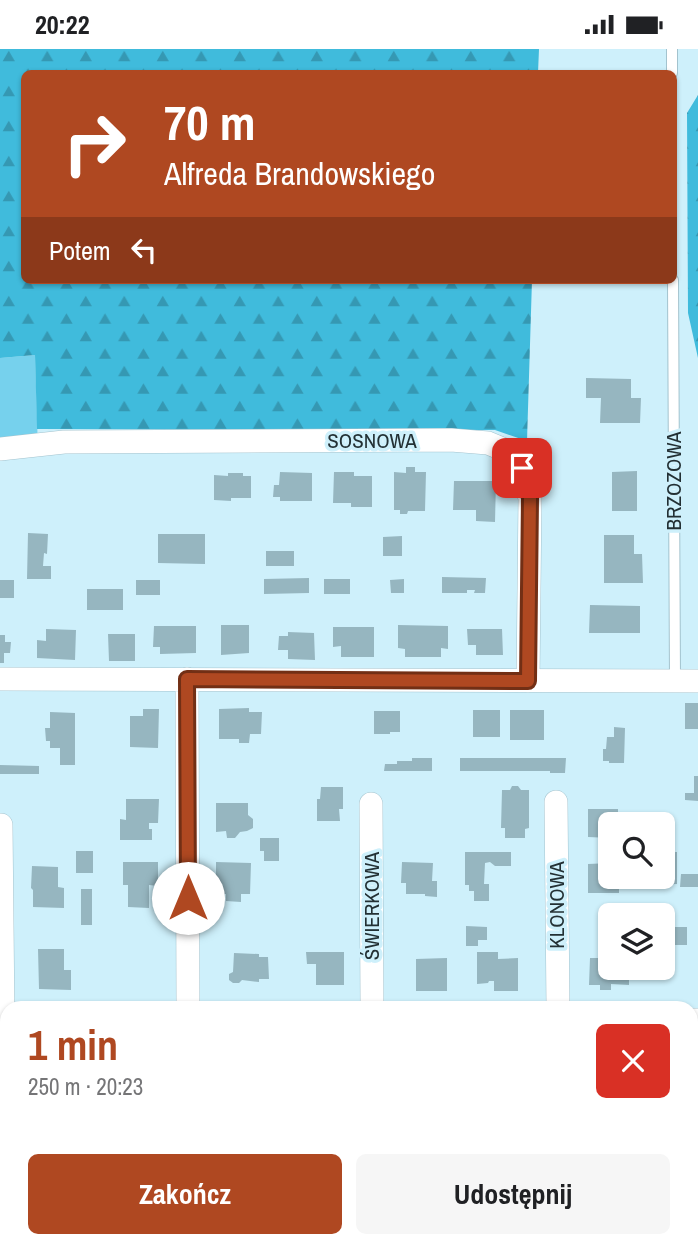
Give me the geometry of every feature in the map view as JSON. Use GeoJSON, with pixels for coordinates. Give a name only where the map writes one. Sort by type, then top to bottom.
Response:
{"type":"FeatureCollection","features":[{"type":"Feature","properties":{"kind":"street","name":"SOSNOWA"},"geometry":{"type":"LineString","coordinates":[[0,449],[64,442],[451,440],[488,443],[507,451],[522,468],[530,498],[528,681]]}},
{"type":"Feature","properties":{"kind":"street"},"geometry":{"type":"LineString","coordinates":[[0,679],[698,681]]}},
{"type":"Feature","properties":{"kind":"street"},"geometry":{"type":"LineString","coordinates":[[187,679],[188,1001]]}},
{"type":"Feature","properties":{"kind":"street","name":"KLONOWA"},"geometry":{"type":"LineString","coordinates":[[556,802],[558,1001]]}},
{"type":"Feature","properties":{"kind":"street","name":"ŚWIERKOWA"},"geometry":{"type":"LineString","coordinates":[[371,804],[372,1001]]}},
{"type":"Feature","properties":{"kind":"street"},"geometry":{"type":"LineString","coordinates":[[1,825],[3,1001]]}},
{"type":"Feature","properties":{"kind":"lane"},"geometry":{"type":"LineString","coordinates":[[672,49],[672,70]]}},
{"type":"Feature","properties":{"kind":"lane","name":"BRZOZOWA"},"geometry":{"type":"LineString","coordinates":[[673,284],[675,681]]}},
{"type":"Feature","properties":{"kind":"shaded area"},"geometry":{"type":"Polygon","coordinates":[[[35,355],[38,451],[0,452],[0,358],[35,355]]]}},
{"type":"Feature","properties":{"kind":"green space"},"geometry":{"type":"Polygon","coordinates":[[[0,49],[539,49],[538,70],[21,70],[21,284],[532,284],[527,441],[495,430],[37,429],[35,355],[0,358],[0,49]]]}},
{"type":"Feature","properties":{"kind":"green space"},"geometry":{"type":"Polygon","coordinates":[[[698,95],[698,358],[688,313],[687,113],[698,95]]]}},
{"type":"Feature","properties":{"kind":"building"},"geometry":{"type":"Polygon","coordinates":[[[586,378],[631,379],[631,398],[641,398],[640,423],[600,423],[601,398],[586,398],[586,378]]]}},
{"type":"Feature","properties":{"kind":"building"},"geometry":{"type":"Polygon","coordinates":[[[406,467],[415,467],[415,472],[426,472],[425,511],[400,514],[400,510],[394,510],[394,472],[406,473],[406,467]]]}},
{"type":"Feature","properties":{"kind":"building"},"geometry":{"type":"Polygon","coordinates":[[[637,471],[637,511],[612,511],[612,472],[637,471]]]}},
{"type":"Feature","properties":{"kind":"building"},"geometry":{"type":"Polygon","coordinates":[[[280,472],[312,473],[312,501],[280,501],[280,497],[273,497],[274,485],[279,485],[280,472]]]}},
{"type":"Feature","properties":{"kind":"building"},"geometry":{"type":"Polygon","coordinates":[[[334,472],[372,476],[372,507],[351,507],[351,503],[333,503],[334,472]]]}},
{"type":"Feature","properties":{"kind":"building"},"geometry":{"type":"Polygon","coordinates":[[[228,473],[251,476],[251,498],[214,500],[214,475],[228,476],[228,473]]]}},
{"type":"Feature","properties":{"kind":"building"},"geometry":{"type":"Polygon","coordinates":[[[454,481],[496,481],[495,522],[476,521],[476,510],[453,510],[454,481]]]}},
{"type":"Feature","properties":{"kind":"building"},"geometry":{"type":"Polygon","coordinates":[[[28,533],[48,534],[43,566],[51,566],[51,579],[27,579],[28,533]]]}},
{"type":"Feature","properties":{"kind":"building"},"geometry":{"type":"Polygon","coordinates":[[[158,534],[205,534],[205,564],[158,563],[158,534]]]}},
{"type":"Feature","properties":{"kind":"building"},"geometry":{"type":"Polygon","coordinates":[[[604,535],[634,535],[634,554],[642,554],[643,583],[604,583],[604,535]]]}},
{"type":"Feature","properties":{"kind":"building"},"geometry":{"type":"Polygon","coordinates":[[[402,536],[402,556],[383,556],[383,537],[402,536]]]}},
{"type":"Feature","properties":{"kind":"building"},"geometry":{"type":"Polygon","coordinates":[[[266,551],[294,551],[294,566],[266,566],[266,551]]]}},
{"type":"Feature","properties":{"kind":"building"},"geometry":{"type":"Polygon","coordinates":[[[442,577],[486,578],[485,593],[467,590],[467,593],[442,593],[442,577]]]}},
{"type":"Feature","properties":{"kind":"building"},"geometry":{"type":"Polygon","coordinates":[[[309,578],[309,593],[264,594],[264,579],[309,578]]]}},
{"type":"Feature","properties":{"kind":"building"},"geometry":{"type":"Polygon","coordinates":[[[324,579],[350,579],[350,594],[324,594],[324,579]]]}},
{"type":"Feature","properties":{"kind":"building"},"geometry":{"type":"Polygon","coordinates":[[[404,579],[404,593],[391,593],[390,580],[404,579]]]}},
{"type":"Feature","properties":{"kind":"building"},"geometry":{"type":"Polygon","coordinates":[[[0,580],[14,580],[14,598],[0,598],[0,580]]]}},
{"type":"Feature","properties":{"kind":"building"},"geometry":{"type":"Polygon","coordinates":[[[136,580],[160,580],[160,595],[136,595],[136,580]]]}},
{"type":"Feature","properties":{"kind":"building"},"geometry":{"type":"Polygon","coordinates":[[[87,589],[123,589],[123,610],[87,610],[87,589]]]}},
{"type":"Feature","properties":{"kind":"building"},"geometry":{"type":"Polygon","coordinates":[[[590,605],[640,606],[640,633],[589,633],[590,605]]]}},
{"type":"Feature","properties":{"kind":"building"},"geometry":{"type":"Polygon","coordinates":[[[221,625],[249,625],[249,653],[221,655],[221,625]]]}},
{"type":"Feature","properties":{"kind":"building"},"geometry":{"type":"Polygon","coordinates":[[[398,625],[448,626],[448,649],[441,648],[441,657],[405,657],[405,649],[398,648],[398,625]]]}},
{"type":"Feature","properties":{"kind":"building"},"geometry":{"type":"Polygon","coordinates":[[[154,626],[196,626],[196,653],[160,654],[160,647],[153,647],[154,626]]]}},
{"type":"Feature","properties":{"kind":"building"},"geometry":{"type":"Polygon","coordinates":[[[333,627],[374,627],[374,657],[341,657],[341,646],[333,647],[333,627]]]}},
{"type":"Feature","properties":{"kind":"building"},"geometry":{"type":"Polygon","coordinates":[[[46,629],[76,630],[75,660],[37,658],[37,640],[46,641],[46,629]]]}},
{"type":"Feature","properties":{"kind":"building"},"geometry":{"type":"Polygon","coordinates":[[[467,629],[502,629],[503,655],[476,655],[476,645],[468,645],[467,629]]]}},
{"type":"Feature","properties":{"kind":"building"},"geometry":{"type":"Polygon","coordinates":[[[288,632],[314,633],[315,660],[288,659],[288,650],[278,650],[279,636],[288,636],[288,632]]]}},
{"type":"Feature","properties":{"kind":"building"},"geometry":{"type":"Polygon","coordinates":[[[108,634],[135,634],[135,661],[109,661],[108,634]]]}},
{"type":"Feature","properties":{"kind":"building"},"geometry":{"type":"Polygon","coordinates":[[[0,635],[5,635],[5,642],[11,642],[10,653],[4,653],[4,663],[0,663],[0,635]]]}},
{"type":"Feature","properties":{"kind":"building"},"geometry":{"type":"Polygon","coordinates":[[[685,703],[698,703],[698,729],[685,729],[685,703]]]}},
{"type":"Feature","properties":{"kind":"building"},"geometry":{"type":"Polygon","coordinates":[[[249,708],[249,712],[262,712],[261,734],[250,734],[249,743],[239,743],[239,739],[219,739],[219,709],[249,708]]]}},
{"type":"Feature","properties":{"kind":"building"},"geometry":{"type":"Polygon","coordinates":[[[143,709],[159,709],[158,748],[130,747],[130,716],[143,716],[143,709]]]}},
{"type":"Feature","properties":{"kind":"building"},"geometry":{"type":"Polygon","coordinates":[[[473,710],[500,710],[500,737],[473,737],[473,710]]]}},
{"type":"Feature","properties":{"kind":"building"},"geometry":{"type":"Polygon","coordinates":[[[510,710],[544,710],[544,740],[510,740],[510,710]]]}},
{"type":"Feature","properties":{"kind":"building"},"geometry":{"type":"Polygon","coordinates":[[[374,711],[400,711],[400,732],[374,734],[374,711]]]}},
{"type":"Feature","properties":{"kind":"building"},"geometry":{"type":"Polygon","coordinates":[[[50,712],[75,713],[75,765],[60,765],[60,748],[50,748],[50,741],[46,741],[45,728],[50,728],[50,712]]]}},
{"type":"Feature","properties":{"kind":"building"},"geometry":{"type":"Polygon","coordinates":[[[614,727],[625,728],[624,763],[603,761],[603,749],[606,749],[607,737],[614,737],[614,727]]]}},
{"type":"Feature","properties":{"kind":"building"},"geometry":{"type":"Polygon","coordinates":[[[412,758],[432,758],[432,771],[384,771],[385,764],[412,761],[412,758]]]}},
{"type":"Feature","properties":{"kind":"building"},"geometry":{"type":"Polygon","coordinates":[[[460,758],[566,758],[565,773],[460,771],[460,758]]]}},
{"type":"Feature","properties":{"kind":"building"},"geometry":{"type":"Polygon","coordinates":[[[0,765],[39,766],[39,774],[0,774],[0,765]]]}},
{"type":"Feature","properties":{"kind":"building"},"geometry":{"type":"Polygon","coordinates":[[[694,776],[698,776],[698,801],[685,800],[685,793],[694,793],[694,776]]]}},
{"type":"Feature","properties":{"kind":"building"},"geometry":{"type":"Polygon","coordinates":[[[512,786],[529,790],[529,828],[525,829],[525,838],[505,838],[505,828],[501,828],[502,790],[510,790],[512,786]]]}},
{"type":"Feature","properties":{"kind":"building"},"geometry":{"type":"Polygon","coordinates":[[[321,787],[343,787],[340,821],[317,821],[317,799],[320,799],[321,787]]]}},
{"type":"Feature","properties":{"kind":"building"},"geometry":{"type":"Polygon","coordinates":[[[126,799],[159,799],[158,823],[149,823],[152,840],[120,840],[120,819],[126,820],[126,799]]]}},
{"type":"Feature","properties":{"kind":"building"},"geometry":{"type":"Polygon","coordinates":[[[216,803],[248,803],[248,815],[253,819],[253,828],[240,832],[235,838],[227,838],[226,831],[216,832],[216,803]]]}},
{"type":"Feature","properties":{"kind":"building"},"geometry":{"type":"Polygon","coordinates":[[[588,809],[618,809],[618,812],[598,812],[598,837],[588,837],[588,809]]]}},
{"type":"Feature","properties":{"kind":"building"},"geometry":{"type":"Polygon","coordinates":[[[260,838],[279,838],[279,861],[264,861],[264,851],[260,851],[260,838]]]}},
{"type":"Feature","properties":{"kind":"building"},"geometry":{"type":"Polygon","coordinates":[[[76,851],[93,851],[93,873],[76,873],[76,851]]]}},
{"type":"Feature","properties":{"kind":"building"},"geometry":{"type":"Polygon","coordinates":[[[465,852],[511,852],[511,866],[485,863],[484,884],[489,884],[489,901],[474,901],[474,891],[469,891],[469,885],[465,885],[465,852]]]}},
{"type":"Feature","properties":{"kind":"building"},"geometry":{"type":"Polygon","coordinates":[[[675,852],[677,852],[675,884],[675,852]]]}},
{"type":"Feature","properties":{"kind":"building"},"geometry":{"type":"Polygon","coordinates":[[[123,862],[158,862],[158,886],[149,885],[149,908],[128,907],[128,885],[123,885],[123,862]]]}},
{"type":"Feature","properties":{"kind":"building"},"geometry":{"type":"Polygon","coordinates":[[[216,862],[251,863],[250,894],[241,894],[241,902],[226,901],[226,894],[216,894],[216,862]]]}},
{"type":"Feature","properties":{"kind":"building"},"geometry":{"type":"Polygon","coordinates":[[[402,862],[433,863],[432,881],[437,881],[437,897],[406,894],[406,883],[401,883],[402,862]]]}},
{"type":"Feature","properties":{"kind":"building"},"geometry":{"type":"Polygon","coordinates":[[[588,864],[598,864],[598,889],[619,889],[619,893],[588,893],[588,864]]]}},
{"type":"Feature","properties":{"kind":"building"},"geometry":{"type":"Polygon","coordinates":[[[32,866],[58,867],[58,887],[64,888],[64,908],[33,907],[32,866]]]}},
{"type":"Feature","properties":{"kind":"building"},"geometry":{"type":"Polygon","coordinates":[[[681,874],[698,874],[698,887],[680,887],[681,874]]]}},
{"type":"Feature","properties":{"kind":"building"},"geometry":{"type":"Polygon","coordinates":[[[81,889],[92,889],[92,925],[81,925],[81,889]]]}},
{"type":"Feature","properties":{"kind":"building"},"geometry":{"type":"Polygon","coordinates":[[[466,926],[487,927],[487,940],[478,940],[478,946],[466,946],[466,926]]]}},
{"type":"Feature","properties":{"kind":"building"},"geometry":{"type":"Polygon","coordinates":[[[675,927],[687,927],[687,945],[675,945],[675,927]]]}},
{"type":"Feature","properties":{"kind":"building"},"geometry":{"type":"Polygon","coordinates":[[[38,949],[64,949],[64,970],[71,970],[71,990],[39,989],[38,949]]]}},
{"type":"Feature","properties":{"kind":"building"},"geometry":{"type":"Polygon","coordinates":[[[306,952],[344,952],[344,985],[316,985],[316,964],[307,964],[306,952]]]}},
{"type":"Feature","properties":{"kind":"building"},"geometry":{"type":"Polygon","coordinates":[[[477,952],[498,952],[498,959],[518,958],[518,991],[494,991],[494,981],[477,984],[477,952]]]}},
{"type":"Feature","properties":{"kind":"building"},"geometry":{"type":"Polygon","coordinates":[[[234,953],[268,957],[269,979],[233,983],[229,980],[229,974],[233,972],[234,953]]]}},
{"type":"Feature","properties":{"kind":"building"},"geometry":{"type":"Polygon","coordinates":[[[447,958],[447,991],[416,991],[416,959],[447,958]]]}},
{"type":"Feature","properties":{"kind":"building"},"geometry":{"type":"Polygon","coordinates":[[[590,958],[598,958],[598,980],[629,980],[629,985],[611,984],[611,990],[600,990],[600,985],[589,985],[590,958]]]}},
{"type":"Feature","properties":{"kind":"route"},"geometry":{"type":"LineString","coordinates":[[188,898],[187,679],[528,681],[530,498],[522,468]]}}]}
